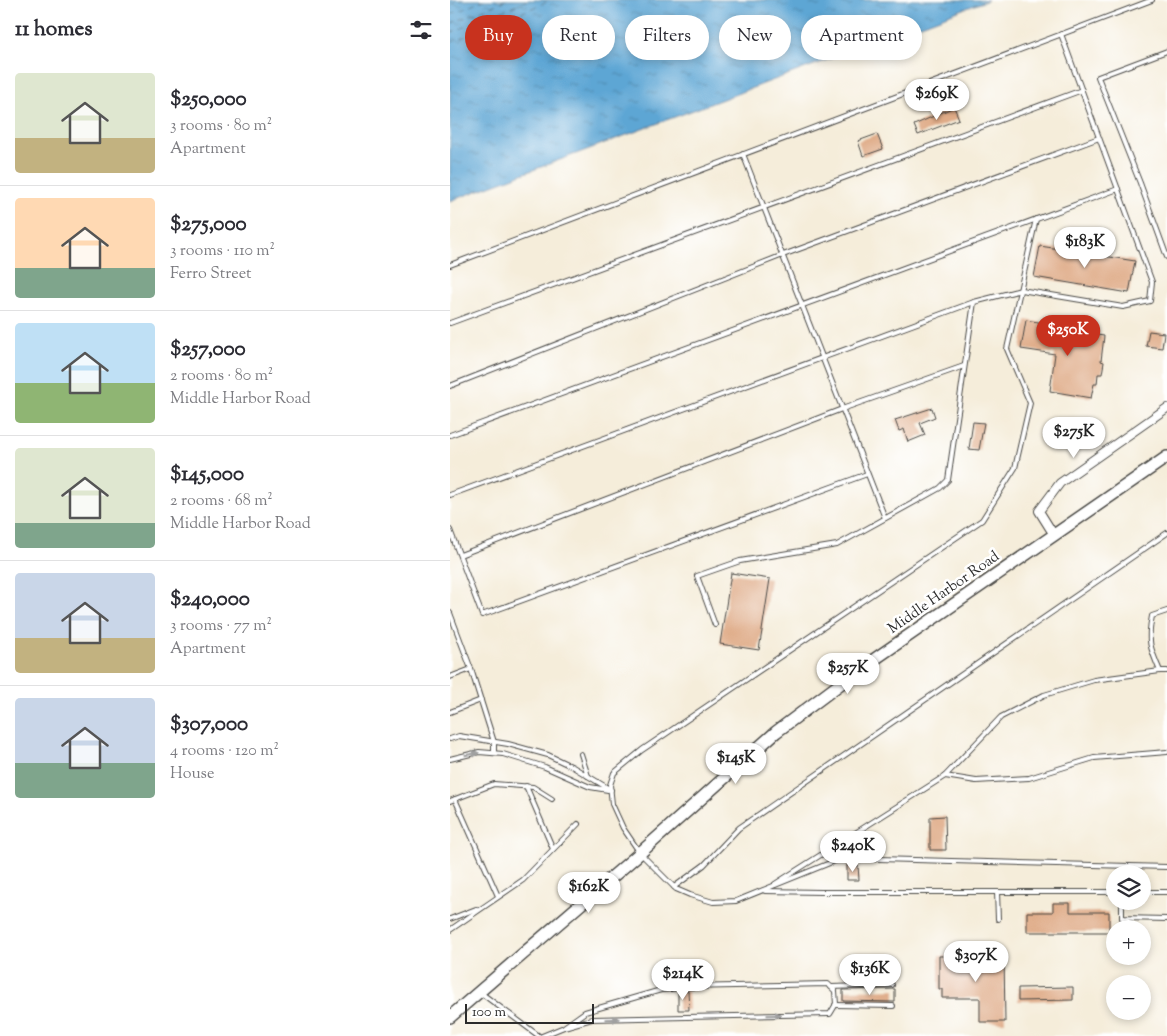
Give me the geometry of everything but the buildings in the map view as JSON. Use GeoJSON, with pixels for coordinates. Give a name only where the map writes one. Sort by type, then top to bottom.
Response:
{"type":"FeatureCollection","features":[{"type":"Feature","properties":{"kind":"main road","name":"Middle Harbor Road"},"geometry":{"type":"LineString","coordinates":[[450,1017],[640,853],[776,732],[856,672],[1167,457]]}},
{"type":"Feature","properties":{"kind":"street"},"geometry":{"type":"LineString","coordinates":[[1054,535],[1039,511],[1060,483],[1167,408]]}},
{"type":"Feature","properties":{"kind":"lane"},"geometry":{"type":"LineString","coordinates":[[450,265],[1152,0]]}},
{"type":"Feature","properties":{"kind":"lane"},"geometry":{"type":"LineString","coordinates":[[450,495],[974,302],[1021,290],[1123,307],[1150,302],[1152,282],[1061,34]]}},
{"type":"Feature","properties":{"kind":"lane"},"geometry":{"type":"LineString","coordinates":[[1167,51],[1098,77],[1167,257]]}},
{"type":"Feature","properties":{"kind":"lane"},"geometry":{"type":"LineString","coordinates":[[450,323],[1082,90]]}},
{"type":"Feature","properties":{"kind":"lane"},"geometry":{"type":"LineString","coordinates":[[450,386],[783,255],[1099,138]]}},
{"type":"Feature","properties":{"kind":"lane"},"geometry":{"type":"LineString","coordinates":[[743,154],[885,518]]}},
{"type":"Feature","properties":{"kind":"lane"},"geometry":{"type":"LineString","coordinates":[[450,435],[1118,189]]}},
{"type":"Feature","properties":{"kind":"lane"},"geometry":{"type":"LineString","coordinates":[[1036,219],[1007,349],[1030,403],[1015,468],[982,520],[642,750],[614,773],[610,785],[612,804],[623,828],[640,853],[674,887],[690,895],[713,902],[736,901],[842,858],[1167,867]]}},
{"type":"Feature","properties":{"kind":"lane"},"geometry":{"type":"LineString","coordinates":[[715,625],[697,576],[740,560],[837,545],[940,488],[948,480],[974,302]]}},
{"type":"Feature","properties":{"kind":"lane"},"geometry":{"type":"LineString","coordinates":[[460,555],[842,409],[964,366]]}},
{"type":"Feature","properties":{"kind":"lane"},"geometry":{"type":"LineString","coordinates":[[450,530],[482,616],[868,474]]}},
{"type":"Feature","properties":{"kind":"lane"},"geometry":{"type":"LineString","coordinates":[[674,887],[704,865],[739,828],[1167,533]]}},
{"type":"Feature","properties":{"kind":"lane"},"geometry":{"type":"LineString","coordinates":[[1160,671],[1150,649],[1149,632],[1152,616],[1167,611]]}},
{"type":"Feature","properties":{"kind":"lane"},"geometry":{"type":"LineString","coordinates":[[450,614],[481,700],[494,742],[494,753]]}},
{"type":"Feature","properties":{"kind":"lane"},"geometry":{"type":"LineString","coordinates":[[450,677],[471,670]]}},
{"type":"Feature","properties":{"kind":"lane"},"geometry":{"type":"LineString","coordinates":[[764,891],[945,776],[1001,717],[1044,695],[1094,680],[1167,671]]}},
{"type":"Feature","properties":{"kind":"lane"},"geometry":{"type":"LineString","coordinates":[[450,712],[481,700]]}},
{"type":"Feature","properties":{"kind":"lane"},"geometry":{"type":"LineString","coordinates":[[450,740],[459,736],[508,744],[548,755],[574,767],[611,790]]}},
{"type":"Feature","properties":{"kind":"lane"},"geometry":{"type":"LineString","coordinates":[[450,759],[479,752],[513,756],[590,787],[611,790]]}},
{"type":"Feature","properties":{"kind":"lane"},"geometry":{"type":"LineString","coordinates":[[945,776],[976,781],[1020,779],[1094,758],[1167,752]]}},
{"type":"Feature","properties":{"kind":"lane"},"geometry":{"type":"LineString","coordinates":[[580,754],[588,776]]}},
{"type":"Feature","properties":{"kind":"lane"},"geometry":{"type":"LineString","coordinates":[[450,801],[494,784],[532,787],[552,799]]}},
{"type":"Feature","properties":{"kind":"lane"},"geometry":{"type":"LineString","coordinates":[[526,786],[553,850]]}},
{"type":"Feature","properties":{"kind":"lane"},"geometry":{"type":"LineString","coordinates":[[455,799],[498,896]]}},
{"type":"Feature","properties":{"kind":"lane"},"geometry":{"type":"LineString","coordinates":[[450,930],[523,880],[578,824]]}},
{"type":"Feature","properties":{"kind":"lane"},"geometry":{"type":"LineString","coordinates":[[764,891],[1106,892]]}},
{"type":"Feature","properties":{"kind":"lane"},"geometry":{"type":"LineString","coordinates":[[996,892],[998,919]]}},
{"type":"Feature","properties":{"kind":"lane"},"geometry":{"type":"LineString","coordinates":[[1151,892],[1167,892]]}},
{"type":"Feature","properties":{"kind":"lane"},"geometry":{"type":"LineString","coordinates":[[450,919],[482,907]]}},
{"type":"Feature","properties":{"kind":"lane"},"geometry":{"type":"LineString","coordinates":[[1122,910],[1122,918],[1167,919]]}},
{"type":"Feature","properties":{"kind":"lane"},"geometry":{"type":"LineString","coordinates":[[479,992],[540,1036],[564,1027],[592,1020],[830,1014],[835,1006],[835,991],[828,984],[688,987],[661,990],[586,1012],[564,1027]]}},
{"type":"Feature","properties":{"kind":"lane"},"geometry":{"type":"LineString","coordinates":[[831,987],[892,985]]}},
{"type":"Feature","properties":{"kind":"lane"},"geometry":{"type":"LineString","coordinates":[[835,1006],[892,1006]]}},
{"type":"Feature","properties":{"kind":"water"},"geometry":{"type":"Polygon","coordinates":[[[450,0],[988,0],[922,25],[922,15],[801,15],[801,60],[827,60],[450,201],[450,0]]]}},
{"type":"Feature","properties":{"kind":"ferry route"},"geometry":{"type":"LineString","coordinates":[[450,5],[462,0]]}},
{"type":"Feature","properties":{"kind":"ferry route"},"geometry":{"type":"LineString","coordinates":[[450,15],[484,0]]}},
{"type":"Feature","properties":{"kind":"ferry route"},"geometry":{"type":"LineString","coordinates":[[450,24],[506,0]]}},
{"type":"Feature","properties":{"kind":"ferry route"},"geometry":{"type":"LineString","coordinates":[[450,33],[529,0]]}},
{"type":"Feature","properties":{"kind":"ferry route"},"geometry":{"type":"LineString","coordinates":[[450,43],[551,0]]}}]}
